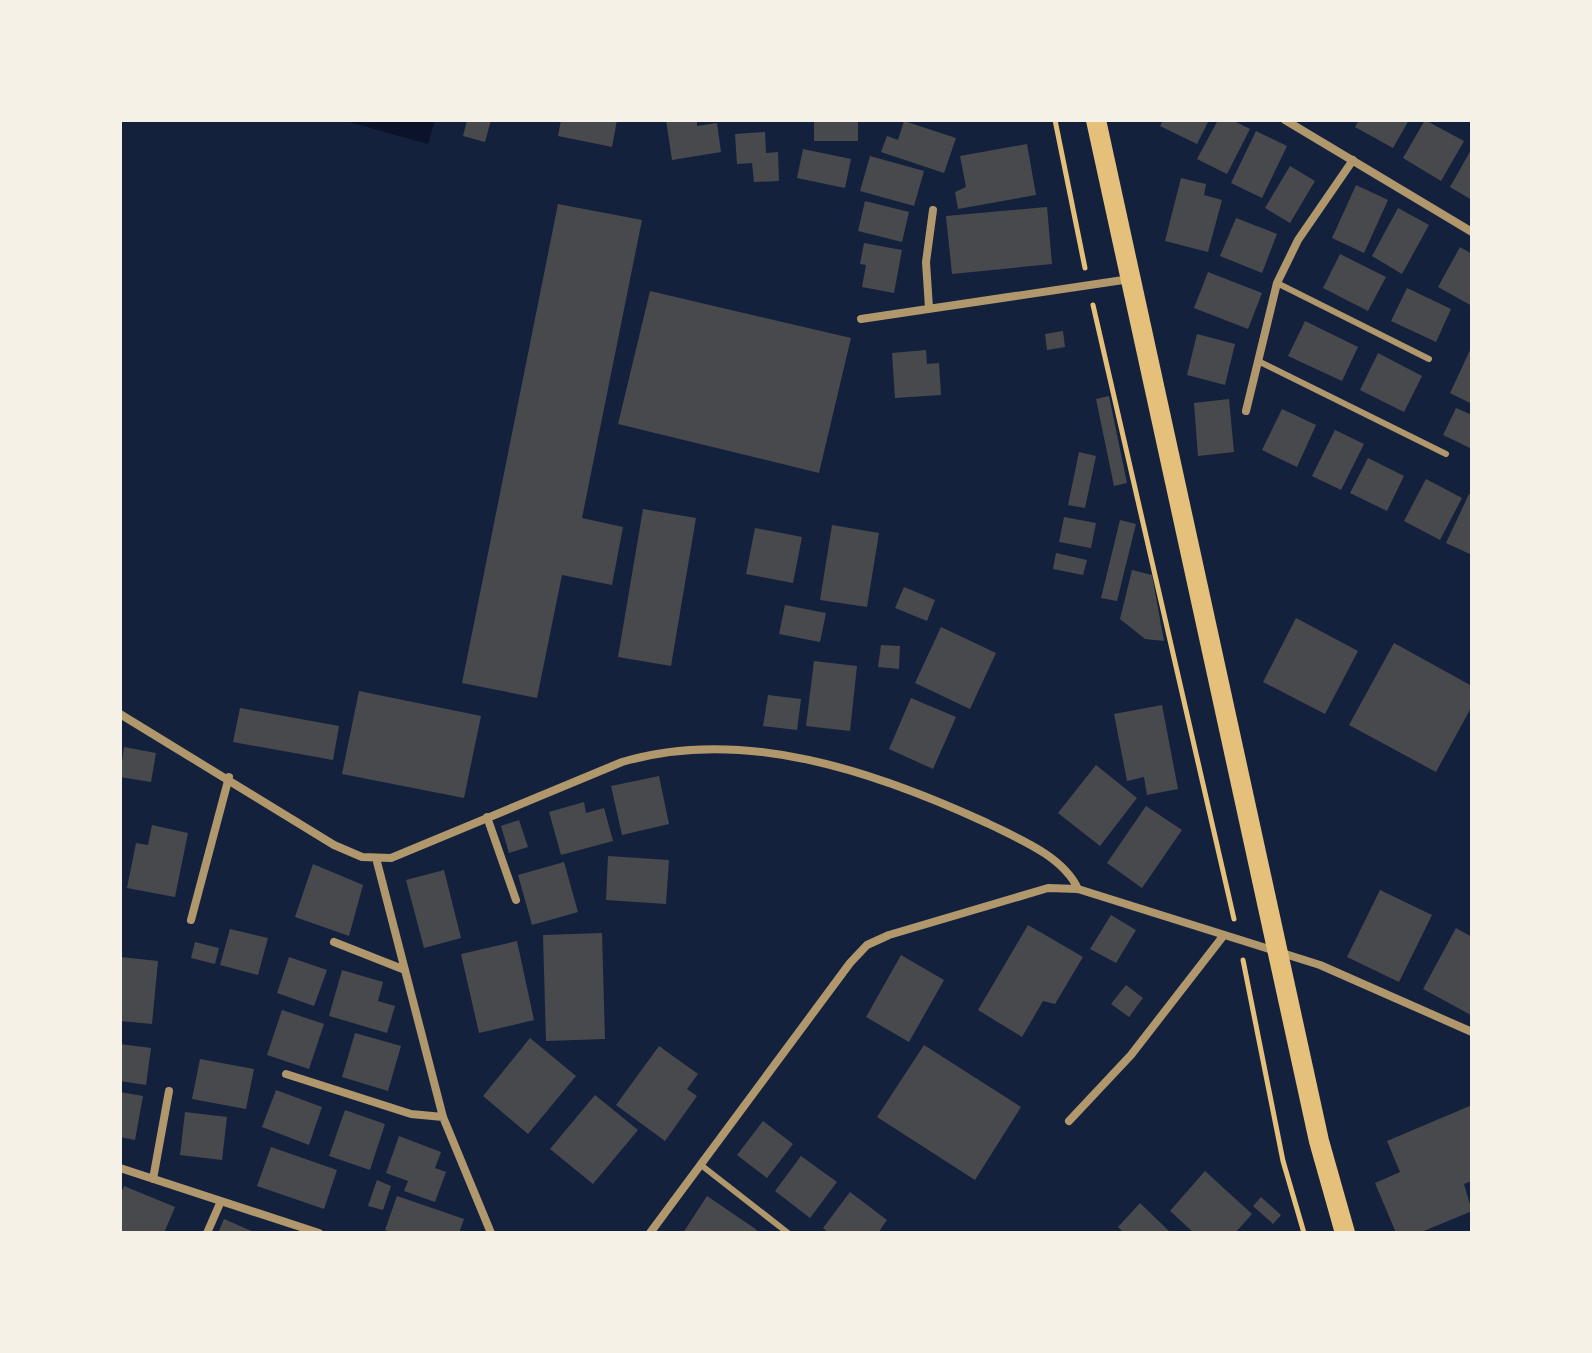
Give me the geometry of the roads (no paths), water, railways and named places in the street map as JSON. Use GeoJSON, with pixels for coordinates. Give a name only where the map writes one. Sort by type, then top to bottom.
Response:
{"type":"FeatureCollection","features":[{"type":"Feature","properties":{"kind":"main road"},"geometry":{"type":"LineString","coordinates":[[1096,120],[1319,1141],[1345,1233]]}},
{"type":"Feature","properties":{"kind":"street"},"geometry":{"type":"LineString","coordinates":[[1285,120],[1472,232]]}},
{"type":"Feature","properties":{"kind":"street"},"geometry":{"type":"LineString","coordinates":[[1246,411],[1277,283],[1298,240],[1353,160]]}},
{"type":"Feature","properties":{"kind":"street"},"geometry":{"type":"LineString","coordinates":[[929,308],[926,262],[933,210]]}},
{"type":"Feature","properties":{"kind":"street"},"geometry":{"type":"LineString","coordinates":[[861,319],[1131,279]]}},
{"type":"Feature","properties":{"kind":"street"},"geometry":{"type":"LineString","coordinates":[[120,714],[229,777],[334,845],[362,857],[391,858],[622,762],[655,753],[730,750],[786,757],[857,772],[920,792],[1013,836],[1048,857],[1070,872],[1078,889]]}},
{"type":"Feature","properties":{"kind":"street"},"geometry":{"type":"LineString","coordinates":[[191,920],[229,777]]}},
{"type":"Feature","properties":{"kind":"street"},"geometry":{"type":"LineString","coordinates":[[487,817],[516,900]]}},
{"type":"Feature","properties":{"kind":"street"},"geometry":{"type":"LineString","coordinates":[[376,858],[443,1117],[491,1233]]}},
{"type":"Feature","properties":{"kind":"street"},"geometry":{"type":"LineString","coordinates":[[650,1233],[850,963],[867,945],[889,935],[1035,891],[1078,889],[1280,955],[1320,965],[1472,1032]]}},
{"type":"Feature","properties":{"kind":"street"},"geometry":{"type":"LineString","coordinates":[[1069,1121],[1131,1055],[1224,935]]}},
{"type":"Feature","properties":{"kind":"street"},"geometry":{"type":"LineString","coordinates":[[334,942],[405,970]]}},
{"type":"Feature","properties":{"kind":"street"},"geometry":{"type":"LineString","coordinates":[[286,1074],[411,1114],[443,1117]]}},
{"type":"Feature","properties":{"kind":"street"},"geometry":{"type":"LineString","coordinates":[[153,1179],[169,1091]]}},
{"type":"Feature","properties":{"kind":"street"},"geometry":{"type":"LineString","coordinates":[[120,1168],[319,1233]]}},
{"type":"Feature","properties":{"kind":"street"},"geometry":{"type":"LineString","coordinates":[[207,1233],[221,1201]]}},
{"type":"Feature","properties":{"kind":"lane"},"geometry":{"type":"LineString","coordinates":[[1277,283],[1429,359]]}},
{"type":"Feature","properties":{"kind":"lane"},"geometry":{"type":"LineString","coordinates":[[1258,361],[1446,454]]}},
{"type":"Feature","properties":{"kind":"lane"},"geometry":{"type":"LineString","coordinates":[[701,1165],[788,1233]]}},
{"type":"Feature","properties":{"kind":"water"},"geometry":{"type":"Polygon","coordinates":[[[342,120],[435,120],[428,144],[342,120]]]}}]}
